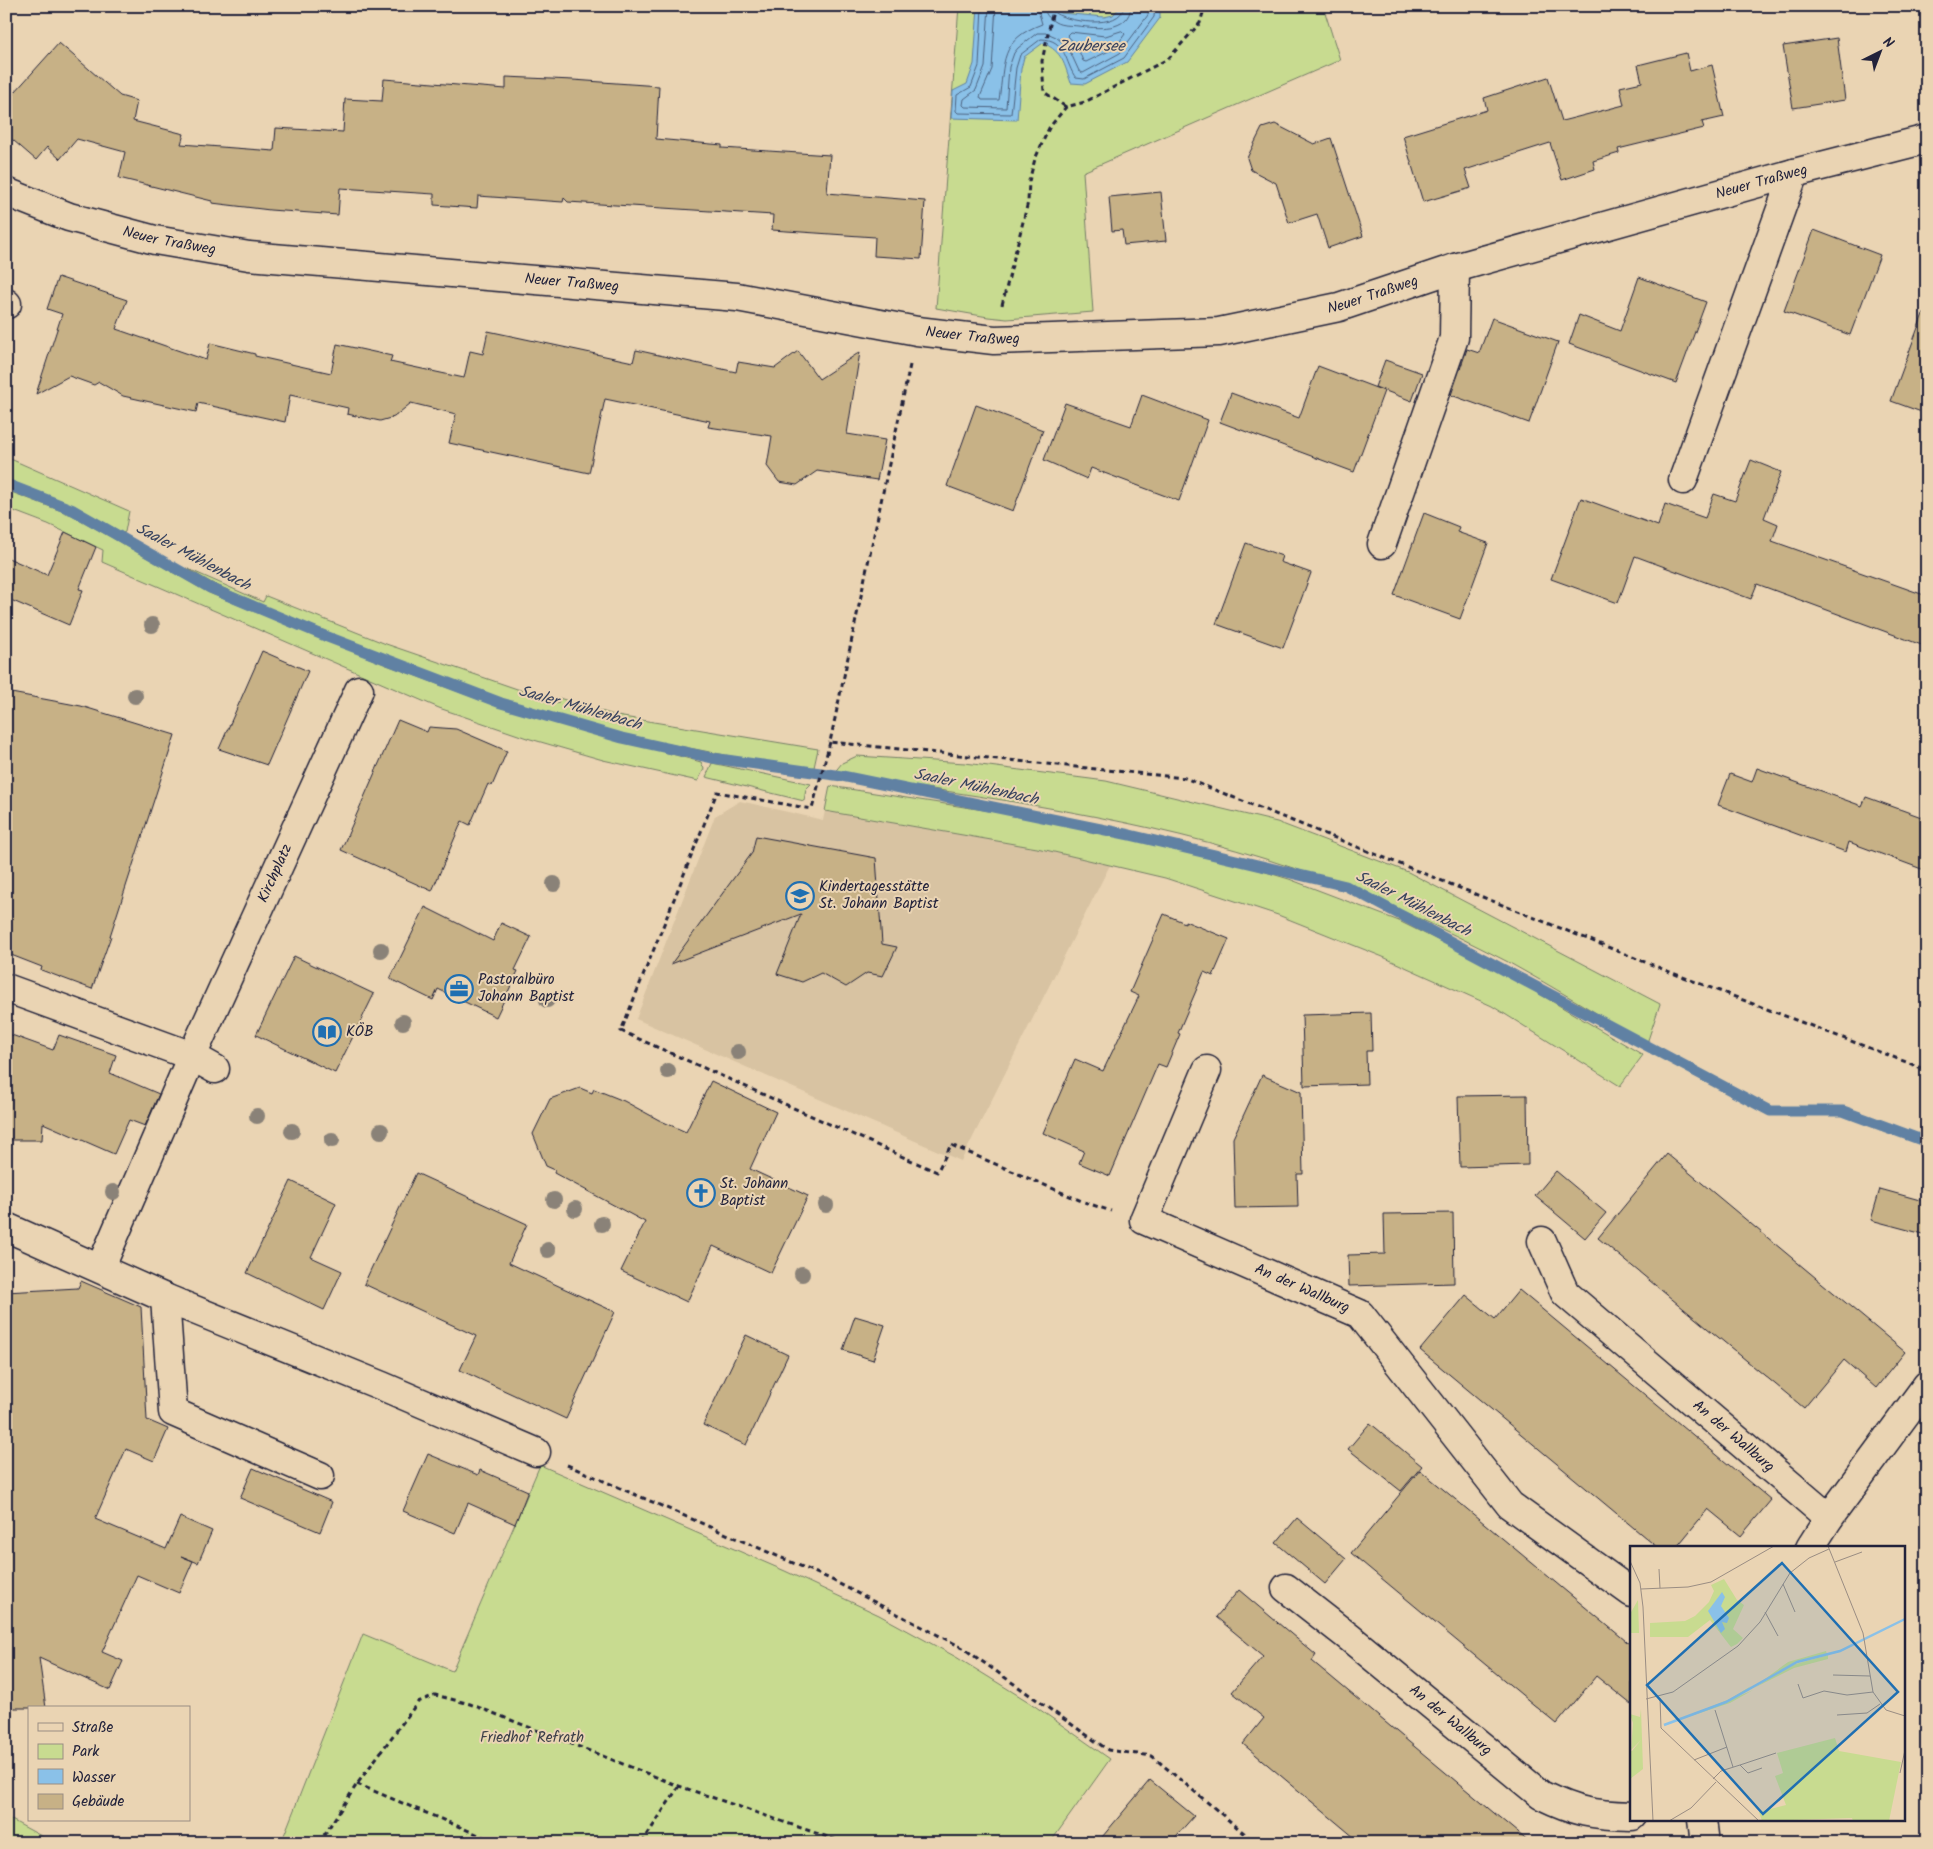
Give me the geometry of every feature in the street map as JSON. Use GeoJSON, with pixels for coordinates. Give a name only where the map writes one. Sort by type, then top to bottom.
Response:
{"type":"FeatureCollection","features":[{"type":"Feature","properties":{"kind":"street","name":"Neuer Traßweg"},"geometry":{"type":"LineString","coordinates":[[8,195],[69,217],[156,240],[249,256],[737,297],[918,331],[994,340],[1219,332],[1339,307],[1455,268],[1794,173],[1927,139]]}},
{"type":"Feature","properties":{"kind":"street"},"geometry":{"type":"LineString","coordinates":[[1683,480],[1794,173]]}},
{"type":"Feature","properties":{"kind":"street"},"geometry":{"type":"LineString","coordinates":[[1382,544],[1454,338],[1455,268]]}},
{"type":"Feature","properties":{"kind":"street","name":"Kirchplatz"},"geometry":{"type":"LineString","coordinates":[[103,1262],[204,1063],[359,690]]}},
{"type":"Feature","properties":{"kind":"street"},"geometry":{"type":"LineString","coordinates":[[6,988],[204,1063]]}},
{"type":"Feature","properties":{"kind":"street"},"geometry":{"type":"LineString","coordinates":[[1144,1220],[1207,1070]]}},
{"type":"Feature","properties":{"kind":"street","name":"An der Wallburg"},"geometry":{"type":"LineString","coordinates":[[1144,1220],[1360,1314],[1510,1505],[1630,1592]]}},
{"type":"Feature","properties":{"kind":"street"},"geometry":{"type":"LineString","coordinates":[[6,1227],[165,1298],[536,1452]]}},
{"type":"Feature","properties":{"kind":"street","name":"An der Wallburg"},"geometry":{"type":"LineString","coordinates":[[1542,1241],[1565,1293],[1829,1518]]}},
{"type":"Feature","properties":{"kind":"street"},"geometry":{"type":"LineString","coordinates":[[165,1298],[173,1412],[320,1476]]}},
{"type":"Feature","properties":{"kind":"street"},"geometry":{"type":"LineString","coordinates":[[1811,1546],[1829,1518],[1927,1385]]}},
{"type":"Feature","properties":{"kind":"street","name":"An der Wallburg"},"geometry":{"type":"LineString","coordinates":[[1286,1588],[1350,1638],[1541,1795],[1567,1808],[1598,1815],[1630,1816]]}},
{"type":"Feature","properties":{"kind":"street"},"geometry":{"type":"LineString","coordinates":[[1702,1822],[1705,1843]]}},
{"type":"Feature","properties":{"kind":"path"},"geometry":{"type":"LineString","coordinates":[[1054,6],[1042,61],[1044,92],[1066,107]]}},
{"type":"Feature","properties":{"kind":"path"},"geometry":{"type":"LineString","coordinates":[[994,340],[1028,202],[1029,181],[1035,159],[1049,128],[1066,107],[1085,102],[1168,59],[1200,23],[1205,6]]}},
{"type":"Feature","properties":{"kind":"path"},"geometry":{"type":"LineString","coordinates":[[918,331],[830,742],[812,809],[717,792],[621,1031],[937,1172],[951,1146],[1084,1202],[1144,1220]]}},
{"type":"Feature","properties":{"kind":"path"},"geometry":{"type":"LineString","coordinates":[[830,742],[1185,778],[1680,976],[1927,1070]]}},
{"type":"Feature","properties":{"kind":"path"},"geometry":{"type":"LineString","coordinates":[[536,1452],[828,1578],[963,1648],[1108,1750],[1152,1756],[1256,1843]]}},
{"type":"Feature","properties":{"kind":"path"},"geometry":{"type":"LineString","coordinates":[[319,1843],[357,1784],[418,1702],[435,1695],[470,1704],[679,1786],[846,1843]]}},
{"type":"Feature","properties":{"kind":"path"},"geometry":{"type":"LineString","coordinates":[[357,1784],[498,1843]]}},
{"type":"Feature","properties":{"kind":"path"},"geometry":{"type":"LineString","coordinates":[[642,1843],[679,1786]]}},
{"type":"Feature","properties":{"kind":"shaded area"},"geometry":{"type":"Polygon","coordinates":[[[740,801],[823,820],[825,811],[1037,848],[1110,865],[961,1161],[636,1019],[715,816],[740,801]]]}},
{"type":"Feature","properties":{"kind":"green space"},"geometry":{"type":"Polygon","coordinates":[[[959,6],[1323,6],[1340,60],[1083,172],[1093,312],[1007,319],[988,317],[936,308],[959,6]]]}},
{"type":"Feature","properties":{"kind":"green space"},"geometry":{"type":"Polygon","coordinates":[[[6,457],[129,511],[125,532],[123,533],[75,506],[6,479],[6,457]]]}},
{"type":"Feature","properties":{"kind":"green space"},"geometry":{"type":"Polygon","coordinates":[[[6,490],[72,515],[209,593],[384,664],[499,707],[701,762],[704,769],[698,781],[603,760],[527,738],[439,708],[102,562],[103,550],[48,524],[6,508],[6,490]]]}},
{"type":"Feature","properties":{"kind":"green space"},"geometry":{"type":"Polygon","coordinates":[[[186,568],[263,602],[266,596],[386,644],[558,703],[559,698],[617,716],[818,749],[813,772],[617,734],[501,699],[280,613],[212,583],[186,568]]]}},
{"type":"Feature","properties":{"kind":"green space"},"geometry":{"type":"Polygon","coordinates":[[[857,756],[965,763],[1106,781],[1277,822],[1408,872],[1660,1004],[1647,1043],[1508,962],[1429,923],[1321,878],[1237,850],[1123,822],[1007,801],[833,774],[842,763],[857,756]]]}},
{"type":"Feature","properties":{"kind":"green space"},"geometry":{"type":"Polygon","coordinates":[[[712,763],[811,784],[806,789],[804,801],[706,777],[712,763]]]}},
{"type":"Feature","properties":{"kind":"green space"},"geometry":{"type":"Polygon","coordinates":[[[830,786],[1054,821],[1178,846],[1289,879],[1399,921],[1504,973],[1643,1055],[1620,1086],[1492,1006],[1383,957],[1278,915],[1165,878],[1037,848],[825,811],[830,786]]]}},
{"type":"Feature","properties":{"kind":"green space","name":"Friedhof Refrath"},"geometry":{"type":"Polygon","coordinates":[[[540,1465],[785,1571],[879,1615],[956,1657],[1029,1702],[1110,1759],[1050,1843],[281,1843],[363,1634],[452,1671],[540,1465]]]}},
{"type":"Feature","properties":{"kind":"green space"},"geometry":{"type":"Polygon","coordinates":[[[6,1817],[54,1843],[6,1843],[6,1817]]]}},
{"type":"Feature","properties":{"kind":"water","name":"Zaubersee"},"geometry":{"type":"Polygon","coordinates":[[[978,6],[1053,6],[1061,13],[1104,17],[1113,15],[1121,6],[1160,6],[1160,18],[1127,62],[1085,84],[1071,83],[1062,59],[1055,50],[1043,43],[1024,57],[1021,69],[1017,120],[951,118],[953,91],[967,84],[974,64],[978,6]]]}},
{"type":"Feature","properties":{"kind":"building"},"geometry":{"type":"Polygon","coordinates":[[[1837,38],[1845,100],[1793,108],[1783,46],[1837,38]]]}},
{"type":"Feature","properties":{"kind":"building"},"geometry":{"type":"Polygon","coordinates":[[[59,43],[120,96],[137,101],[133,121],[184,134],[181,144],[274,151],[276,128],[343,132],[345,99],[382,101],[384,79],[506,89],[506,77],[659,86],[656,139],[722,145],[722,148],[830,155],[827,193],[925,201],[921,259],[874,256],[875,237],[772,230],[773,215],[568,202],[564,198],[563,202],[478,196],[477,208],[434,205],[434,194],[340,188],[338,215],[270,210],[212,203],[212,201],[119,178],[125,152],[77,139],[60,159],[47,147],[36,160],[6,134],[6,102],[59,43]]]}},
{"type":"Feature","properties":{"kind":"building"},"geometry":{"type":"Polygon","coordinates":[[[1686,53],[1690,71],[1712,65],[1724,117],[1702,122],[1704,128],[1618,149],[1619,153],[1593,161],[1595,169],[1562,180],[1550,143],[1465,170],[1471,188],[1423,202],[1403,136],[1487,110],[1484,98],[1548,77],[1562,121],[1624,105],[1620,87],[1642,82],[1638,65],[1686,53]]]}},
{"type":"Feature","properties":{"kind":"building"},"geometry":{"type":"Polygon","coordinates":[[[1275,124],[1314,144],[1331,138],[1363,236],[1328,248],[1317,214],[1289,223],[1276,183],[1251,170],[1247,158],[1262,128],[1275,124]]]}},
{"type":"Feature","properties":{"kind":"building"},"geometry":{"type":"Polygon","coordinates":[[[1161,192],[1166,241],[1124,245],[1122,230],[1112,231],[1109,197],[1161,192]]]}},
{"type":"Feature","properties":{"kind":"building"},"geometry":{"type":"Polygon","coordinates":[[[1814,230],[1880,255],[1850,335],[1784,311],[1814,230]]]}},
{"type":"Feature","properties":{"kind":"building"},"geometry":{"type":"Polygon","coordinates":[[[58,277],[127,300],[116,329],[206,360],[210,343],[255,354],[255,356],[331,373],[337,344],[392,356],[390,362],[464,378],[470,351],[483,354],[488,331],[633,362],[636,350],[736,372],[738,362],[775,368],[798,351],[819,379],[860,352],[847,434],[885,440],[877,480],[817,471],[797,485],[779,482],[767,466],[772,436],[708,427],[710,421],[605,399],[589,473],[449,443],[456,414],[411,403],[394,417],[380,421],[347,414],[348,408],[290,395],[285,422],[198,403],[196,412],[123,396],[99,382],[94,385],[69,376],[36,394],[62,314],[47,309],[58,277]]]}},
{"type":"Feature","properties":{"kind":"building"},"geometry":{"type":"Polygon","coordinates":[[[1639,277],[1706,302],[1676,383],[1569,344],[1579,315],[1620,331],[1639,277]]]}},
{"type":"Feature","properties":{"kind":"building"},"geometry":{"type":"Polygon","coordinates":[[[1923,314],[1927,314],[1927,414],[1891,401],[1923,314]]]}},
{"type":"Feature","properties":{"kind":"building"},"geometry":{"type":"Polygon","coordinates":[[[1492,318],[1558,342],[1529,423],[1451,395],[1467,349],[1479,353],[1492,318]]]}},
{"type":"Feature","properties":{"kind":"building"},"geometry":{"type":"Polygon","coordinates":[[[1385,360],[1422,373],[1412,401],[1375,387],[1385,360]]]}},
{"type":"Feature","properties":{"kind":"building"},"geometry":{"type":"Polygon","coordinates":[[[1318,366],[1384,391],[1354,472],[1220,422],[1231,393],[1299,418],[1318,366]]]}},
{"type":"Feature","properties":{"kind":"building"},"geometry":{"type":"Polygon","coordinates":[[[1142,395],[1208,420],[1179,501],[1091,468],[1087,479],[1044,460],[1065,403],[1131,426],[1142,395]]]}},
{"type":"Feature","properties":{"kind":"building"},"geometry":{"type":"Polygon","coordinates":[[[976,405],[1043,430],[1013,511],[947,486],[976,405]]]}},
{"type":"Feature","properties":{"kind":"building"},"geometry":{"type":"Polygon","coordinates":[[[1751,460],[1781,472],[1764,518],[1778,524],[1772,541],[1927,596],[1927,647],[1757,584],[1751,599],[1635,556],[1618,603],[1551,579],[1581,498],[1658,526],[1665,504],[1705,518],[1714,494],[1735,501],[1751,460]]]}},
{"type":"Feature","properties":{"kind":"building"},"geometry":{"type":"Polygon","coordinates":[[[1424,513],[1459,527],[1457,532],[1488,543],[1460,619],[1394,595],[1424,513]]]}},
{"type":"Feature","properties":{"kind":"building"},"geometry":{"type":"Polygon","coordinates":[[[65,532],[96,547],[79,589],[83,590],[69,625],[6,598],[6,557],[47,575],[65,532]]]}},
{"type":"Feature","properties":{"kind":"building"},"geometry":{"type":"Polygon","coordinates":[[[1246,543],[1282,556],[1280,562],[1311,573],[1283,648],[1216,624],[1246,543]]]}},
{"type":"Feature","properties":{"kind":"building"},"geometry":{"type":"Polygon","coordinates":[[[262,651],[308,671],[267,765],[219,749],[262,651]]]}},
{"type":"Feature","properties":{"kind":"building"},"geometry":{"type":"Polygon","coordinates":[[[6,692],[81,706],[175,735],[111,936],[92,989],[41,970],[42,967],[6,953],[6,692]]]}},
{"type":"Feature","properties":{"kind":"building"},"geometry":{"type":"Polygon","coordinates":[[[398,720],[427,732],[429,727],[456,729],[507,751],[492,786],[488,784],[470,825],[462,821],[432,891],[341,850],[398,720]]]}},
{"type":"Feature","properties":{"kind":"building"},"geometry":{"type":"Polygon","coordinates":[[[1757,768],[1862,806],[1866,797],[1927,819],[1927,871],[1849,842],[1846,852],[1718,805],[1730,774],[1752,782],[1757,768]]]}},
{"type":"Feature","properties":{"kind":"building","name":"Kindertagesstätte St. Johann Baptist"},"geometry":{"type":"Polygon","coordinates":[[[756,836],[876,858],[882,944],[897,947],[883,976],[867,973],[846,987],[821,973],[802,982],[777,974],[801,914],[671,964],[752,853],[756,836]]]}},
{"type":"Feature","properties":{"kind":"building"},"geometry":{"type":"Polygon","coordinates":[[[425,907],[493,941],[501,923],[531,937],[515,970],[518,971],[496,1017],[438,989],[433,1000],[390,979],[425,907]]]}},
{"type":"Feature","properties":{"kind":"building"},"geometry":{"type":"Polygon","coordinates":[[[1164,914],[1229,939],[1213,976],[1204,972],[1166,1067],[1158,1064],[1110,1176],[1079,1163],[1084,1151],[1043,1133],[1075,1059],[1103,1071],[1139,996],[1130,992],[1164,914]]]}},
{"type":"Feature","properties":{"kind":"building"},"geometry":{"type":"Polygon","coordinates":[[[294,956],[374,994],[335,1073],[256,1035],[294,956]]]}},
{"type":"Feature","properties":{"kind":"building"},"geometry":{"type":"Polygon","coordinates":[[[1371,1013],[1372,1051],[1366,1051],[1367,1084],[1304,1086],[1302,1015],[1371,1013]]]}},
{"type":"Feature","properties":{"kind":"building"},"geometry":{"type":"Polygon","coordinates":[[[6,1033],[53,1050],[59,1035],[116,1055],[110,1073],[159,1094],[145,1126],[129,1120],[114,1154],[43,1123],[42,1140],[6,1140],[6,1033]]]}},
{"type":"Feature","properties":{"kind":"building"},"geometry":{"type":"Polygon","coordinates":[[[1262,1075],[1301,1092],[1303,1174],[1297,1174],[1298,1207],[1235,1208],[1233,1138],[1262,1075]]]}},
{"type":"Feature","properties":{"kind":"building","name":"St. Johann Baptist"},"geometry":{"type":"Polygon","coordinates":[[[711,1081],[776,1112],[750,1169],[808,1196],[771,1273],[713,1246],[687,1302],[621,1271],[645,1222],[554,1173],[555,1170],[546,1166],[533,1134],[550,1099],[580,1088],[592,1093],[594,1089],[624,1101],[686,1132],[711,1081]]]}},
{"type":"Feature","properties":{"kind":"building"},"geometry":{"type":"Polygon","coordinates":[[[1527,1095],[1528,1165],[1460,1167],[1458,1096],[1527,1095]]]}},
{"type":"Feature","properties":{"kind":"building"},"geometry":{"type":"Polygon","coordinates":[[[1667,1154],[1905,1352],[1876,1388],[1844,1360],[1804,1408],[1598,1238],[1667,1154]]]}},
{"type":"Feature","properties":{"kind":"building"},"geometry":{"type":"Polygon","coordinates":[[[1556,1171],[1606,1213],[1585,1238],[1535,1196],[1556,1171]]]}},
{"type":"Feature","properties":{"kind":"building"},"geometry":{"type":"Polygon","coordinates":[[[416,1173],[527,1224],[509,1263],[615,1312],[566,1419],[460,1370],[476,1336],[364,1284],[416,1173]]]}},
{"type":"Feature","properties":{"kind":"building"},"geometry":{"type":"Polygon","coordinates":[[[291,1181],[336,1203],[311,1257],[342,1271],[324,1310],[247,1273],[291,1181]]]}},
{"type":"Feature","properties":{"kind":"building"},"geometry":{"type":"Polygon","coordinates":[[[1880,1189],[1927,1202],[1927,1235],[1871,1220],[1880,1189]]]}},
{"type":"Feature","properties":{"kind":"building"},"geometry":{"type":"Polygon","coordinates":[[[1453,1213],[1454,1283],[1349,1286],[1348,1255],[1385,1254],[1384,1214],[1453,1213]]]}},
{"type":"Feature","properties":{"kind":"building"},"geometry":{"type":"Polygon","coordinates":[[[81,1281],[141,1307],[147,1420],[168,1429],[154,1461],[126,1449],[95,1519],[166,1549],[180,1517],[212,1531],[198,1563],[181,1556],[193,1561],[179,1593],[137,1575],[102,1652],[123,1661],[110,1690],[39,1658],[46,1706],[6,1708],[6,1292],[78,1288],[81,1281]]]}},
{"type":"Feature","properties":{"kind":"building"},"geometry":{"type":"Polygon","coordinates":[[[1519,1290],[1771,1500],[1741,1536],[1708,1509],[1678,1546],[1656,1546],[1420,1350],[1466,1295],[1495,1319],[1519,1290]]]}},
{"type":"Feature","properties":{"kind":"building"},"geometry":{"type":"Polygon","coordinates":[[[855,1316],[885,1325],[873,1360],[843,1350],[855,1316]]]}},
{"type":"Feature","properties":{"kind":"building"},"geometry":{"type":"Polygon","coordinates":[[[746,1335],[788,1355],[746,1445],[703,1425],[746,1335]]]}},
{"type":"Feature","properties":{"kind":"building"},"geometry":{"type":"Polygon","coordinates":[[[1370,1423],[1422,1466],[1401,1491],[1348,1449],[1370,1423]]]}},
{"type":"Feature","properties":{"kind":"building"},"geometry":{"type":"Polygon","coordinates":[[[428,1454],[478,1475],[480,1470],[528,1491],[515,1524],[468,1503],[455,1533],[403,1511],[428,1454]]]}},
{"type":"Feature","properties":{"kind":"building"},"geometry":{"type":"Polygon","coordinates":[[[253,1468],[332,1502],[320,1532],[240,1498],[253,1468]]]}},
{"type":"Feature","properties":{"kind":"building"},"geometry":{"type":"Polygon","coordinates":[[[1420,1470],[1630,1644],[1630,1703],[1596,1676],[1557,1724],[1351,1553],[1420,1470]]]}},
{"type":"Feature","properties":{"kind":"building"},"geometry":{"type":"Polygon","coordinates":[[[1297,1518],[1346,1559],[1325,1584],[1276,1543],[1297,1518]]]}},
{"type":"Feature","properties":{"kind":"building"},"geometry":{"type":"Polygon","coordinates":[[[1239,1590],[1316,1655],[1312,1661],[1530,1843],[1361,1843],[1243,1744],[1264,1718],[1232,1692],[1263,1656],[1216,1617],[1239,1590]]]}},
{"type":"Feature","properties":{"kind":"building"},"geometry":{"type":"Polygon","coordinates":[[[1150,1780],[1194,1816],[1170,1843],[1097,1843],[1150,1780]]]}},
{"type":"Feature","properties":{"kind":"waterway","name":"Saaler Mühlenbach"},"geometry":{"type":"LineString","coordinates":[[6,484],[73,510],[210,588],[325,636],[501,703],[622,738],[712,758],[842,776],[1130,835],[1346,886],[1770,1111],[1843,1111],[1927,1142]]}},
{"type":"Feature","properties":{"kind":"place","name":"Kindertagesstätte St. Johann Baptist"},"geometry":{"type":"Point","coordinates":[800,896]}},
{"type":"Feature","properties":{"kind":"place","name":"Pastoralbüro Johann Baptist"},"geometry":{"type":"Point","coordinates":[459,989]}},
{"type":"Feature","properties":{"kind":"place","name":"KÖB"},"geometry":{"type":"Point","coordinates":[327,1032]}},
{"type":"Feature","properties":{"kind":"place","name":"St. Johann Baptist"},"geometry":{"type":"Point","coordinates":[701,1193]}}]}
